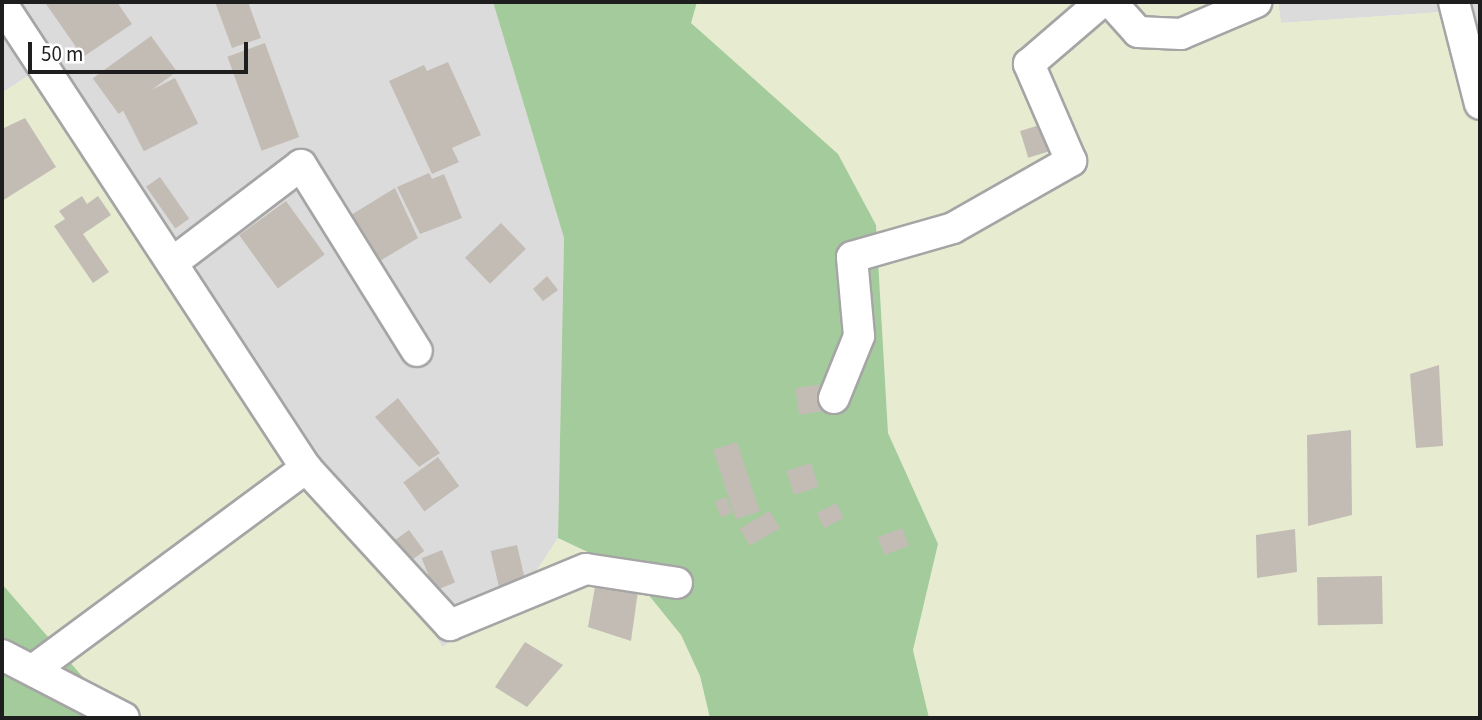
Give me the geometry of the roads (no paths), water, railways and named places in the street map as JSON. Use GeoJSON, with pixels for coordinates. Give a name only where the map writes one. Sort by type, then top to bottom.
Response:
{"type":"FeatureCollection","features":[{"type":"Feature","properties":{"kind":"street"},"geometry":{"type":"LineString","coordinates":[[835,398],[859,336],[852,257],[953,228],[1071,161],[1029,64],[1101,2]]}},
{"type":"Feature","properties":{"kind":"street"},"geometry":{"type":"LineString","coordinates":[[1111,2],[1138,32],[1181,34],[1256,2]]}},
{"type":"Feature","properties":{"kind":"street"},"geometry":{"type":"LineString","coordinates":[[2,4],[306,468],[450,625],[586,569],[677,583]]}},
{"type":"Feature","properties":{"kind":"street"},"geometry":{"type":"LineString","coordinates":[[1464,8],[1480,104]]}},
{"type":"Feature","properties":{"kind":"street"},"geometry":{"type":"LineString","coordinates":[[172,263],[301,165],[417,351]]}},
{"type":"Feature","properties":{"kind":"street"},"geometry":{"type":"LineString","coordinates":[[33,670],[306,468]]}},
{"type":"Feature","properties":{"kind":"street"},"geometry":{"type":"LineString","coordinates":[[2,656],[124,718]]}}]}
